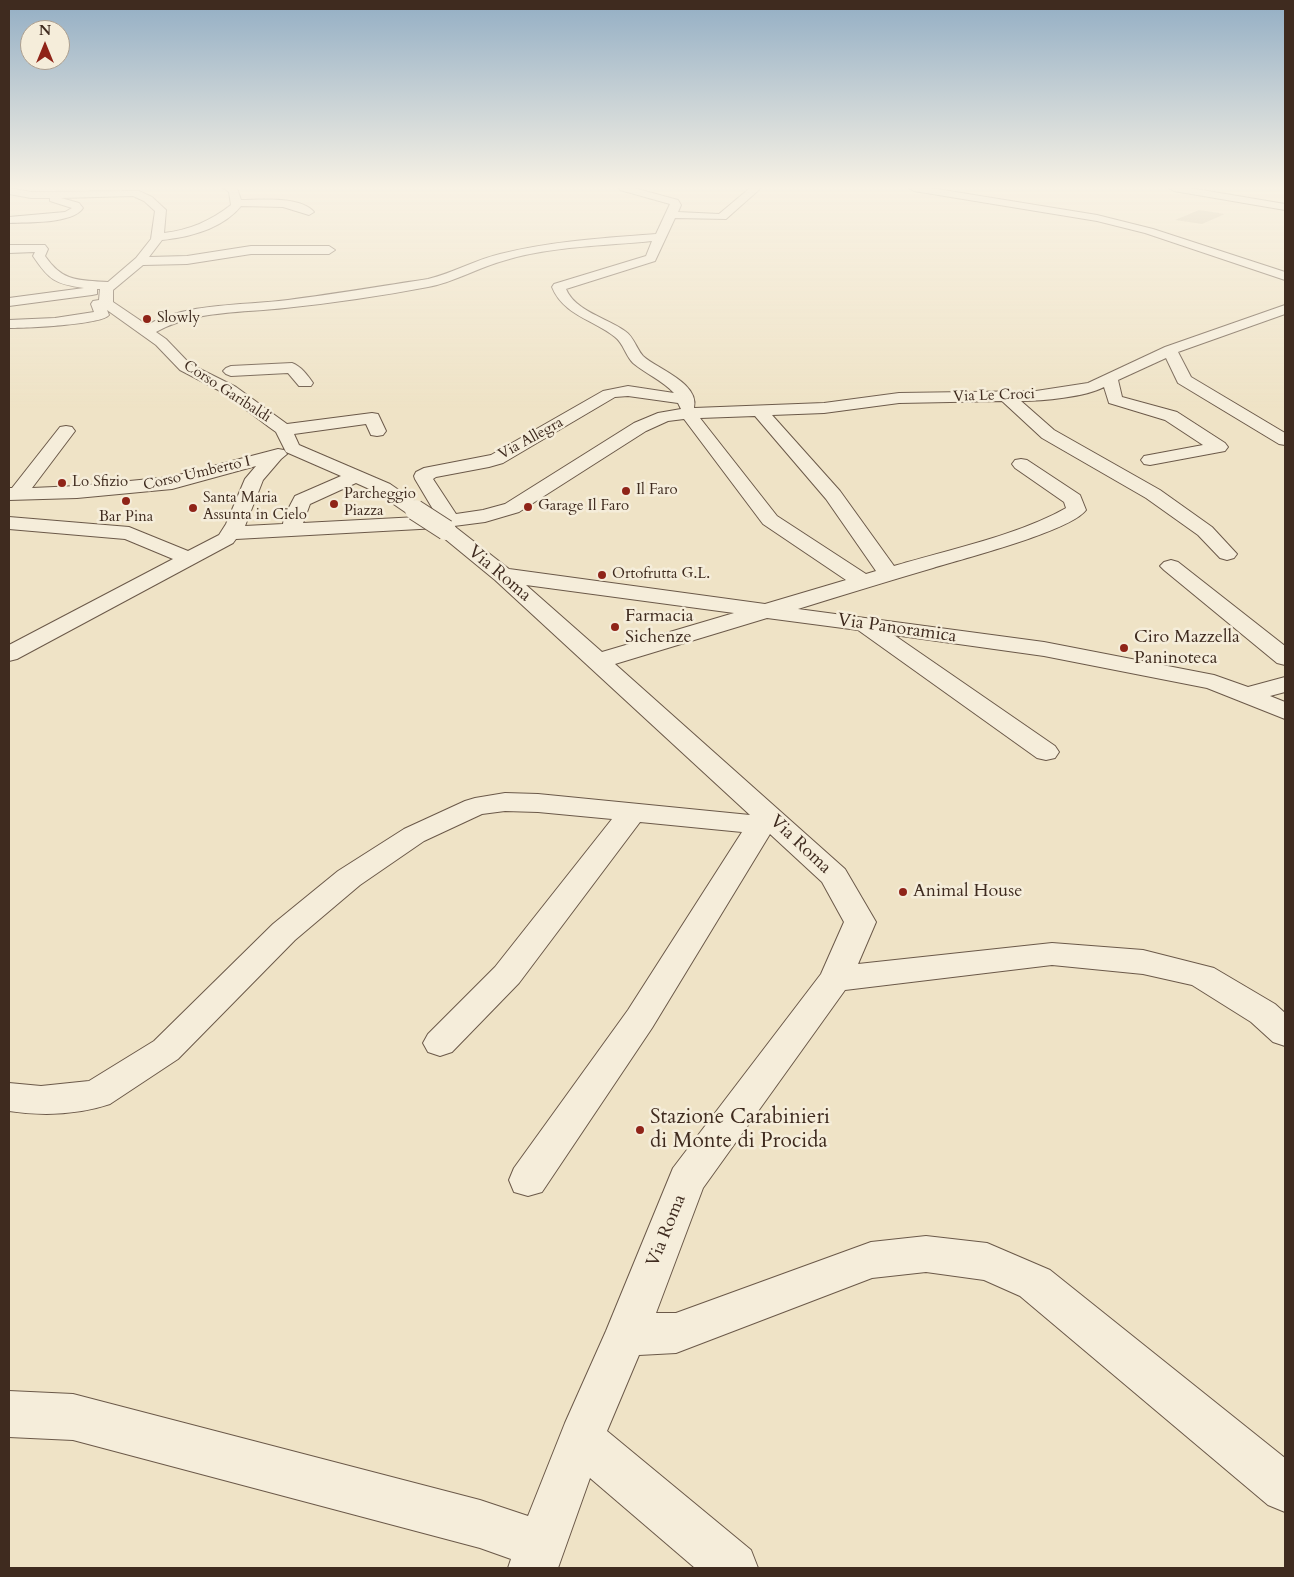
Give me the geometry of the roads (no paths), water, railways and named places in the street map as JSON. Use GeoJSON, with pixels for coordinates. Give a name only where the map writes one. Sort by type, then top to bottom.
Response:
{"type":"FeatureCollection","features":[{"type":"Feature","properties":{"kind":"street"},"geometry":{"type":"LineString","coordinates":[[43,262],[50,272],[57,277],[69,281],[109,287]]}},
{"type":"Feature","properties":{"kind":"street"},"geometry":{"type":"LineString","coordinates":[[9,324],[55,322],[102,315],[99,304],[109,287],[139,262]]}},
{"type":"Feature","properties":{"kind":"street"},"geometry":{"type":"LineString","coordinates":[[99,304],[116,311],[147,331],[158,324],[190,314],[286,304],[428,283],[449,278],[490,262]]}},
{"type":"Feature","properties":{"kind":"street"},"geometry":{"type":"LineString","coordinates":[[641,262],[618,270],[577,280],[559,287],[560,293],[571,304],[622,334],[638,359],[672,380],[687,406],[770,520],[863,582]]}},
{"type":"Feature","properties":{"kind":"street"},"geometry":{"type":"LineString","coordinates":[[1241,262],[1285,276]]}},
{"type":"Feature","properties":{"kind":"street"},"geometry":{"type":"LineString","coordinates":[[9,302],[78,294],[109,287]]}},
{"type":"Feature","properties":{"kind":"street","name":"Via Le Croci"},"geometry":{"type":"LineString","coordinates":[[687,406],[760,411],[824,408],[900,398],[1008,398],[1036,396],[1092,386],[1170,350],[1285,309]]}},
{"type":"Feature","properties":{"kind":"street","name":"Corso Garibaldi"},"geometry":{"type":"LineString","coordinates":[[147,331],[161,342],[185,367],[230,390],[283,430],[283,452]]}},
{"type":"Feature","properties":{"kind":"street"},"geometry":{"type":"LineString","coordinates":[[1170,350],[1184,380],[1285,440]]}},
{"type":"Feature","properties":{"kind":"street"},"geometry":{"type":"LineString","coordinates":[[204,376],[282,363]]}},
{"type":"Feature","properties":{"kind":"street"},"geometry":{"type":"LineString","coordinates":[[232,371],[292,368],[305,383]]}},
{"type":"Feature","properties":{"kind":"street"},"geometry":{"type":"LineString","coordinates":[[1110,378],[1115,400],[1170,416],[1219,447],[1150,460]]}},
{"type":"Feature","properties":{"kind":"street","name":"Via Allegra"},"geometry":{"type":"LineString","coordinates":[[448,525],[423,476],[431,472],[497,459],[609,394],[631,391],[687,406]]}},
{"type":"Feature","properties":{"kind":"street"},"geometry":{"type":"LineString","coordinates":[[1008,398],[1048,434],[1153,494],[1205,532],[1227,554]]}},
{"type":"Feature","properties":{"kind":"street"},"geometry":{"type":"LineString","coordinates":[[9,654],[228,536],[292,529],[448,525],[512,508],[640,427],[687,406]]}},
{"type":"Feature","properties":{"kind":"street"},"geometry":{"type":"LineString","coordinates":[[760,411],[834,495],[889,574]]}},
{"type":"Feature","properties":{"kind":"street"},"geometry":{"type":"LineString","coordinates":[[283,430],[372,418],[377,431]]}},
{"type":"Feature","properties":{"kind":"street"},"geometry":{"type":"LineString","coordinates":[[13,494],[66,431]]}},
{"type":"Feature","properties":{"kind":"street"},"geometry":{"type":"LineString","coordinates":[[212,568],[228,545],[228,536],[254,479],[283,452]]}},
{"type":"Feature","properties":{"kind":"street","name":"Via Roma"},"geometry":{"type":"LineString","coordinates":[[283,452],[383,488],[415,510],[448,525],[598,661],[770,825],[834,876],[860,922],[835,979],[687,1180],[626,1335],[581,1439],[537,1557]]}},
{"type":"Feature","properties":{"kind":"street","name":"Corso Umberto I"},"geometry":{"type":"LineString","coordinates":[[13,494],[77,492],[172,483],[283,452]]}},
{"type":"Feature","properties":{"kind":"street"},"geometry":{"type":"LineString","coordinates":[[598,661],[1014,537],[1061,519],[1076,510],[1073,499],[1021,464]]}},
{"type":"Feature","properties":{"kind":"street"},"geometry":{"type":"LineString","coordinates":[[292,529],[294,517],[302,500],[356,477]]}},
{"type":"Feature","properties":{"kind":"street"},"geometry":{"type":"LineString","coordinates":[[9,524],[73,527],[129,533],[188,558]]}},
{"type":"Feature","properties":{"kind":"street"},"geometry":{"type":"LineString","coordinates":[[1171,566],[1285,658]]}},
{"type":"Feature","properties":{"kind":"street","name":"Via Panoramica"},"geometry":{"type":"LineString","coordinates":[[503,575],[1044,649],[1214,682],[1285,711]]}},
{"type":"Feature","properties":{"kind":"street"},"geometry":{"type":"LineString","coordinates":[[862,624],[1046,752]]}},
{"type":"Feature","properties":{"kind":"street"},"geometry":{"type":"LineString","coordinates":[[1247,695],[1285,684]]}},
{"type":"Feature","properties":{"kind":"street"},"geometry":{"type":"LineString","coordinates":[[9,1097],[41,1101],[97,1094],[166,1050],[284,932],[348,878],[414,835],[475,807],[505,802],[538,803],[770,825],[640,1019],[528,1180]]}},
{"type":"Feature","properties":{"kind":"street"},"geometry":{"type":"LineString","coordinates":[[440,1043],[507,976],[632,813]]}},
{"type":"Feature","properties":{"kind":"street"},"geometry":{"type":"LineString","coordinates":[[835,979],[1052,954],[1143,962],[1202,976],[1263,1013],[1285,1033]]}},
{"type":"Feature","properties":{"kind":"street"},"geometry":{"type":"LineString","coordinates":[[626,1335],[676,1334],[871,1260],[926,1254],[987,1262],[1035,1283],[1285,1488]]}},
{"type":"Feature","properties":{"kind":"street"},"geometry":{"type":"LineString","coordinates":[[9,1414],[73,1417],[480,1524],[537,1557]]}},
{"type":"Feature","properties":{"kind":"street"},"geometry":{"type":"LineString","coordinates":[[581,1439],[733,1568]]}},
{"type":"Feature","properties":{"kind":"place","name":"Slowly"},"geometry":{"type":"Point","coordinates":[147,319]}},
{"type":"Feature","properties":{"kind":"place","name":"Lo Sfizio"},"geometry":{"type":"Point","coordinates":[62,483]}},
{"type":"Feature","properties":{"kind":"place","name":"Il Faro"},"geometry":{"type":"Point","coordinates":[626,491]}},
{"type":"Feature","properties":{"kind":"place","name":"Bar Pina"},"geometry":{"type":"Point","coordinates":[126,501]}},
{"type":"Feature","properties":{"kind":"place","name":"Parcheggio Piazza"},"geometry":{"type":"Point","coordinates":[334,504]}},
{"type":"Feature","properties":{"kind":"place","name":"Garage Il Faro"},"geometry":{"type":"Point","coordinates":[528,507]}},
{"type":"Feature","properties":{"kind":"place","name":"Santa Maria Assunta in Cielo"},"geometry":{"type":"Point","coordinates":[193,508]}},
{"type":"Feature","properties":{"kind":"place","name":"Ortofrutta G.L."},"geometry":{"type":"Point","coordinates":[602,575]}},
{"type":"Feature","properties":{"kind":"place","name":"Farmacia Sichenze"},"geometry":{"type":"Point","coordinates":[615,627]}},
{"type":"Feature","properties":{"kind":"place","name":"Ciro Mazzella Paninoteca"},"geometry":{"type":"Point","coordinates":[1124,648]}},
{"type":"Feature","properties":{"kind":"place","name":"Animal House"},"geometry":{"type":"Point","coordinates":[903,892]}},
{"type":"Feature","properties":{"kind":"place","name":"Stazione Carabinieri di Monte di Procida"},"geometry":{"type":"Point","coordinates":[640,1130]}}]}
